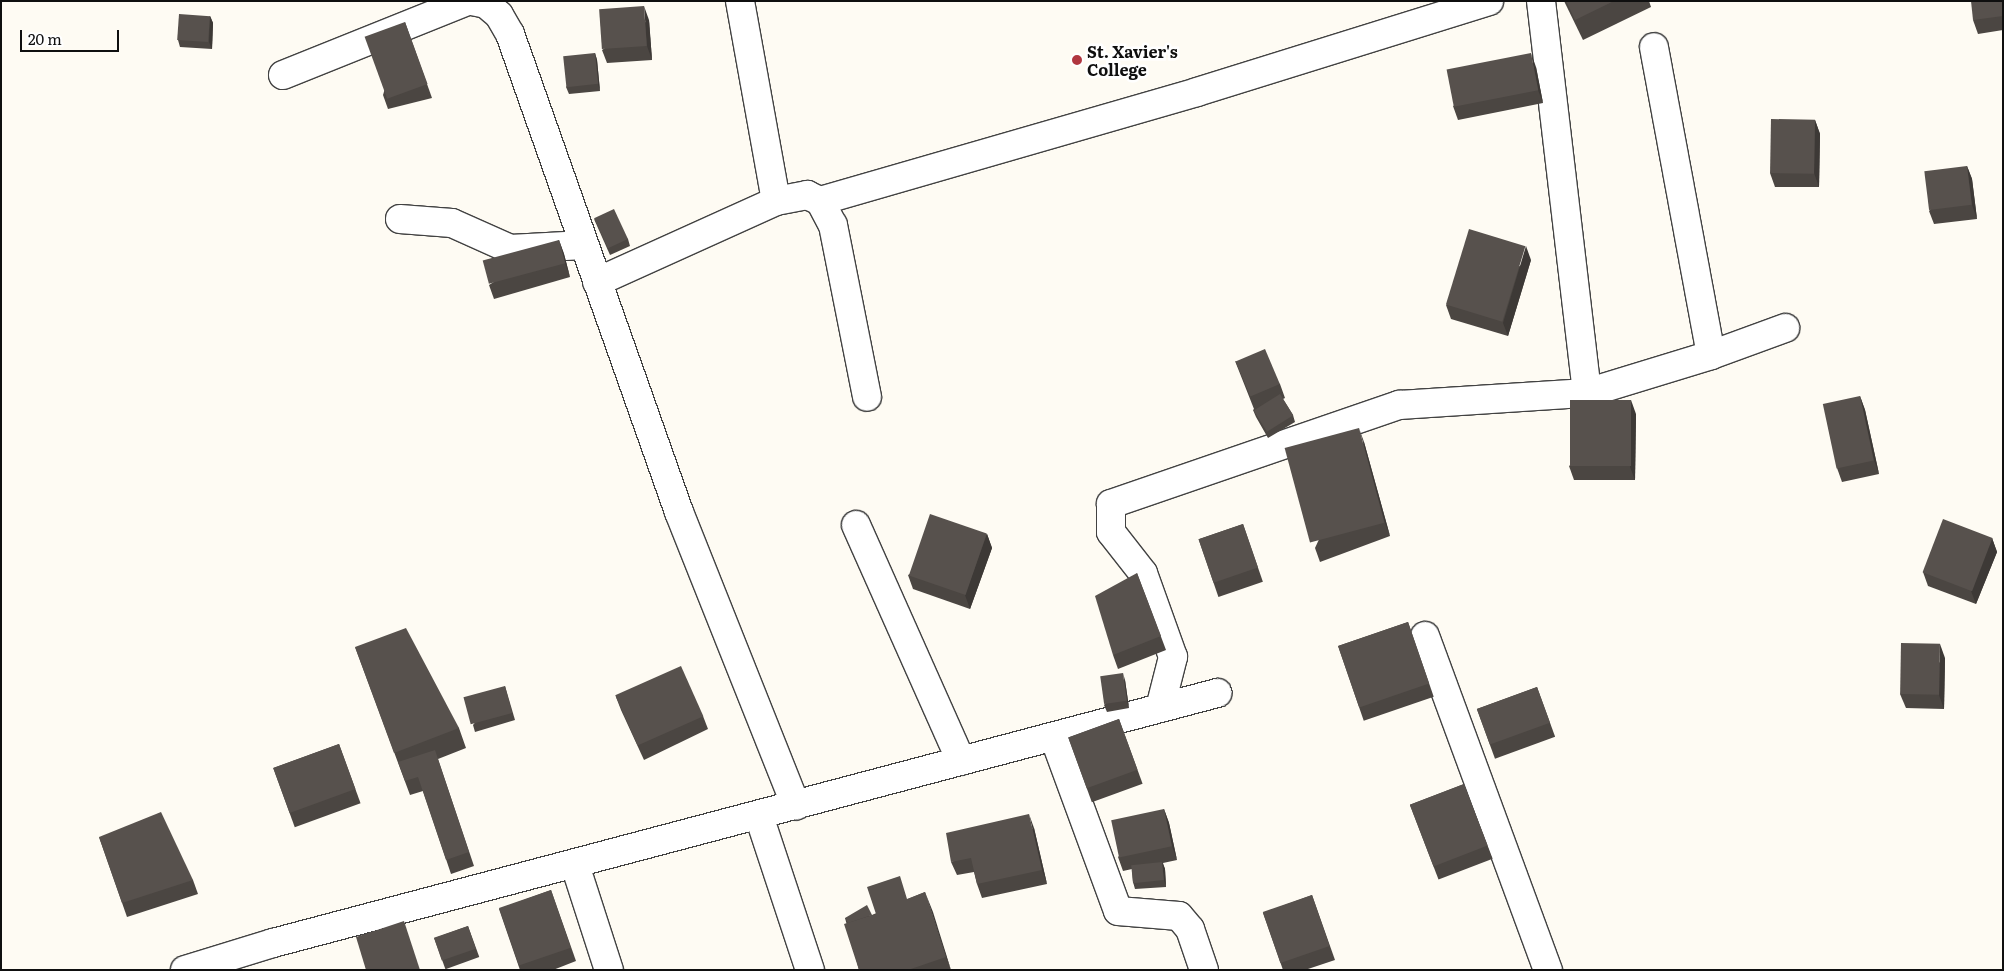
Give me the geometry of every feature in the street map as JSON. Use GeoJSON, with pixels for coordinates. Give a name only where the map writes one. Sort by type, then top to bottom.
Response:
{"type":"FeatureCollection","features":[{"type":"Feature","properties":{"kind":"street"},"geometry":{"type":"LineString","coordinates":[[283,75],[467,1]]}},
{"type":"Feature","properties":{"kind":"street"},"geometry":{"type":"LineString","coordinates":[[472,1],[486,4],[499,15],[510,34],[679,512],[796,806]]}},
{"type":"Feature","properties":{"kind":"street"},"geometry":{"type":"LineString","coordinates":[[740,1],[776,200]]}},
{"type":"Feature","properties":{"kind":"street"},"geometry":{"type":"LineString","coordinates":[[820,201],[1197,92],[1490,1]]}},
{"type":"Feature","properties":{"kind":"street"},"geometry":{"type":"LineString","coordinates":[[1541,1],[1587,393]]}},
{"type":"Feature","properties":{"kind":"street"},"geometry":{"type":"LineString","coordinates":[[1654,47],[1711,355]]}},
{"type":"Feature","properties":{"kind":"street"},"geometry":{"type":"LineString","coordinates":[[597,282],[776,200],[807,195],[820,201],[833,225],[867,397]]}},
{"type":"Feature","properties":{"kind":"street"},"geometry":{"type":"LineString","coordinates":[[400,219],[452,223],[510,249],[584,245]]}},
{"type":"Feature","properties":{"kind":"street"},"geometry":{"type":"LineString","coordinates":[[1160,708],[1173,657],[1143,573],[1110,532],[1111,504],[1399,405],[1587,393],[1711,355],[1785,328]]}},
{"type":"Feature","properties":{"kind":"street"},"geometry":{"type":"LineString","coordinates":[[856,525],[961,761]]}},
{"type":"Feature","properties":{"kind":"street"},"geometry":{"type":"LineString","coordinates":[[1425,636],[1548,970]]}},
{"type":"Feature","properties":{"kind":"street"},"geometry":{"type":"LineString","coordinates":[[186,970],[272,942],[575,865],[1217,693]]}},
{"type":"Feature","properties":{"kind":"street"},"geometry":{"type":"LineString","coordinates":[[1054,737],[1118,911],[1179,916],[1190,929],[1204,970]]}},
{"type":"Feature","properties":{"kind":"street"},"geometry":{"type":"LineString","coordinates":[[759,816],[810,970]]}},
{"type":"Feature","properties":{"kind":"street"},"geometry":{"type":"LineString","coordinates":[[575,865],[608,970]]}},
{"type":"Feature","properties":{"kind":"building"},"geometry":{"type":"Polygon","coordinates":[[[1566,1],[1614,1],[1575,20],[1566,1]]]}},
{"type":"Feature","properties":{"kind":"building"},"geometry":{"type":"Polygon","coordinates":[[[1971,1],[2003,1],[2003,16],[1973,20],[1971,1]]]}},
{"type":"Feature","properties":{"kind":"building"},"geometry":{"type":"Polygon","coordinates":[[[644,6],[647,46],[602,49],[599,9],[644,6]]]}},
{"type":"Feature","properties":{"kind":"building"},"geometry":{"type":"Polygon","coordinates":[[[179,14],[210,16],[208,42],[177,40],[179,14]]]}},
{"type":"Feature","properties":{"kind":"building"},"geometry":{"type":"Polygon","coordinates":[[[405,22],[428,84],[387,99],[365,37],[405,22]]]}},
{"type":"Feature","properties":{"kind":"building"},"geometry":{"type":"Polygon","coordinates":[[[595,53],[598,84],[566,87],[563,56],[595,53]]]}},
{"type":"Feature","properties":{"kind":"building"},"geometry":{"type":"Polygon","coordinates":[[[1531,53],[1538,90],[1454,107],[1447,69],[1531,53]]]}},
{"type":"Feature","properties":{"kind":"building"},"geometry":{"type":"Polygon","coordinates":[[[1771,119],[1815,120],[1814,174],[1770,173],[1771,119]]]}},
{"type":"Feature","properties":{"kind":"building"},"geometry":{"type":"Polygon","coordinates":[[[1967,166],[1972,205],[1929,210],[1924,171],[1967,166]]]}},
{"type":"Feature","properties":{"kind":"building"},"geometry":{"type":"Polygon","coordinates":[[[614,209],[628,239],[608,248],[594,218],[614,209]]]}},
{"type":"Feature","properties":{"kind":"building"},"geometry":{"type":"Polygon","coordinates":[[[1469,229],[1525,246],[1502,322],[1446,305],[1469,229]]]}},
{"type":"Feature","properties":{"kind":"building"},"geometry":{"type":"Polygon","coordinates":[[[559,240],[565,263],[489,284],[483,260],[559,240]]]}},
{"type":"Feature","properties":{"kind":"building"},"geometry":{"type":"Polygon","coordinates":[[[1265,349],[1280,384],[1250,396],[1236,362],[1265,349]]]}},
{"type":"Feature","properties":{"kind":"building"},"geometry":{"type":"Polygon","coordinates":[[[1280,394],[1293,415],[1267,432],[1254,410],[1280,394]]]}},
{"type":"Feature","properties":{"kind":"building"},"geometry":{"type":"Polygon","coordinates":[[[1860,396],[1874,461],[1837,468],[1823,404],[1860,396]]]}},
{"type":"Feature","properties":{"kind":"building"},"geometry":{"type":"Polygon","coordinates":[[[1570,400],[1631,400],[1631,466],[1570,466],[1570,400]]]}},
{"type":"Feature","properties":{"kind":"building"},"geometry":{"type":"Polygon","coordinates":[[[1359,428],[1384,523],[1310,543],[1285,448],[1359,428]]]}},
{"type":"Feature","properties":{"kind":"building"},"geometry":{"type":"Polygon","coordinates":[[[930,514],[987,534],[966,595],[909,575],[930,514]]]}},
{"type":"Feature","properties":{"kind":"building"},"geometry":{"type":"Polygon","coordinates":[[[1943,519],[1992,538],[1972,591],[1923,572],[1943,519]]]}},
{"type":"Feature","properties":{"kind":"building"},"geometry":{"type":"Polygon","coordinates":[[[1243,524],[1258,567],[1214,583],[1199,539],[1243,524]]]}},
{"type":"Feature","properties":{"kind":"building"},"geometry":{"type":"Polygon","coordinates":[[[1137,573],[1161,636],[1113,655],[1095,596],[1137,573]]]}},
{"type":"Feature","properties":{"kind":"building"},"geometry":{"type":"Polygon","coordinates":[[[1408,622],[1429,683],[1359,708],[1338,646],[1408,622]]]}},
{"type":"Feature","properties":{"kind":"building"},"geometry":{"type":"Polygon","coordinates":[[[406,628],[459,728],[394,753],[355,647],[406,628]]]}},
{"type":"Feature","properties":{"kind":"building"},"geometry":{"type":"Polygon","coordinates":[[[1901,643],[1940,644],[1939,695],[1900,694],[1901,643]]]}},
{"type":"Feature","properties":{"kind":"building"},"geometry":{"type":"Polygon","coordinates":[[[681,666],[703,716],[638,746],[615,695],[681,666]]]}},
{"type":"Feature","properties":{"kind":"building"},"geometry":{"type":"Polygon","coordinates":[[[1123,673],[1127,701],[1104,704],[1100,676],[1123,673]]]}},
{"type":"Feature","properties":{"kind":"building"},"geometry":{"type":"Polygon","coordinates":[[[505,686],[512,713],[471,724],[463,697],[505,686]]]}},
{"type":"Feature","properties":{"kind":"building"},"geometry":{"type":"Polygon","coordinates":[[[1537,687],[1550,723],[1490,745],[1477,709],[1537,687]]]}},
{"type":"Feature","properties":{"kind":"building"},"geometry":{"type":"Polygon","coordinates":[[[1119,719],[1137,770],[1087,788],[1068,737],[1119,719]]]}},
{"type":"Feature","properties":{"kind":"building"},"geometry":{"type":"Polygon","coordinates":[[[339,744],[355,789],[290,813],[273,768],[339,744]]]}},
{"type":"Feature","properties":{"kind":"building"},"geometry":{"type":"Polygon","coordinates":[[[435,750],[469,852],[446,860],[418,777],[405,781],[398,762],[435,750]]]}},
{"type":"Feature","properties":{"kind":"building"},"geometry":{"type":"Polygon","coordinates":[[[1464,784],[1488,846],[1434,866],[1410,805],[1464,784]]]}},
{"type":"Feature","properties":{"kind":"building"},"geometry":{"type":"Polygon","coordinates":[[[1164,809],[1172,846],[1119,857],[1111,820],[1164,809]]]}},
{"type":"Feature","properties":{"kind":"building"},"geometry":{"type":"Polygon","coordinates":[[[161,812],[193,880],[122,903],[99,837],[161,812]]]}},
{"type":"Feature","properties":{"kind":"building"},"geometry":{"type":"Polygon","coordinates":[[[1029,814],[1042,870],[977,884],[971,858],[951,862],[946,833],[1029,814]]]}},
{"type":"Feature","properties":{"kind":"building"},"geometry":{"type":"Polygon","coordinates":[[[1162,862],[1164,880],[1133,883],[1131,865],[1162,862]]]}},
{"type":"Feature","properties":{"kind":"building"},"geometry":{"type":"Polygon","coordinates":[[[900,876],[907,899],[925,892],[946,957],[908,970],[859,970],[844,924],[876,914],[867,887],[900,876]]]}},
{"type":"Feature","properties":{"kind":"building"},"geometry":{"type":"Polygon","coordinates":[[[551,890],[571,948],[519,966],[499,908],[551,890]]]}},
{"type":"Feature","properties":{"kind":"building"},"geometry":{"type":"Polygon","coordinates":[[[1312,895],[1330,946],[1280,963],[1263,912],[1312,895]]]}},
{"type":"Feature","properties":{"kind":"building"},"geometry":{"type":"Polygon","coordinates":[[[867,905],[872,915],[848,923],[845,918],[867,905]]]}},
{"type":"Feature","properties":{"kind":"building"},"geometry":{"type":"Polygon","coordinates":[[[404,921],[420,970],[366,970],[356,937],[404,921]]]}},
{"type":"Feature","properties":{"kind":"building"},"geometry":{"type":"Polygon","coordinates":[[[468,926],[476,949],[442,960],[434,938],[468,926]]]}},
{"type":"Feature","properties":{"kind":"place","name":"St. Xavier's College"},"geometry":{"type":"Point","coordinates":[1077,60]}}]}
